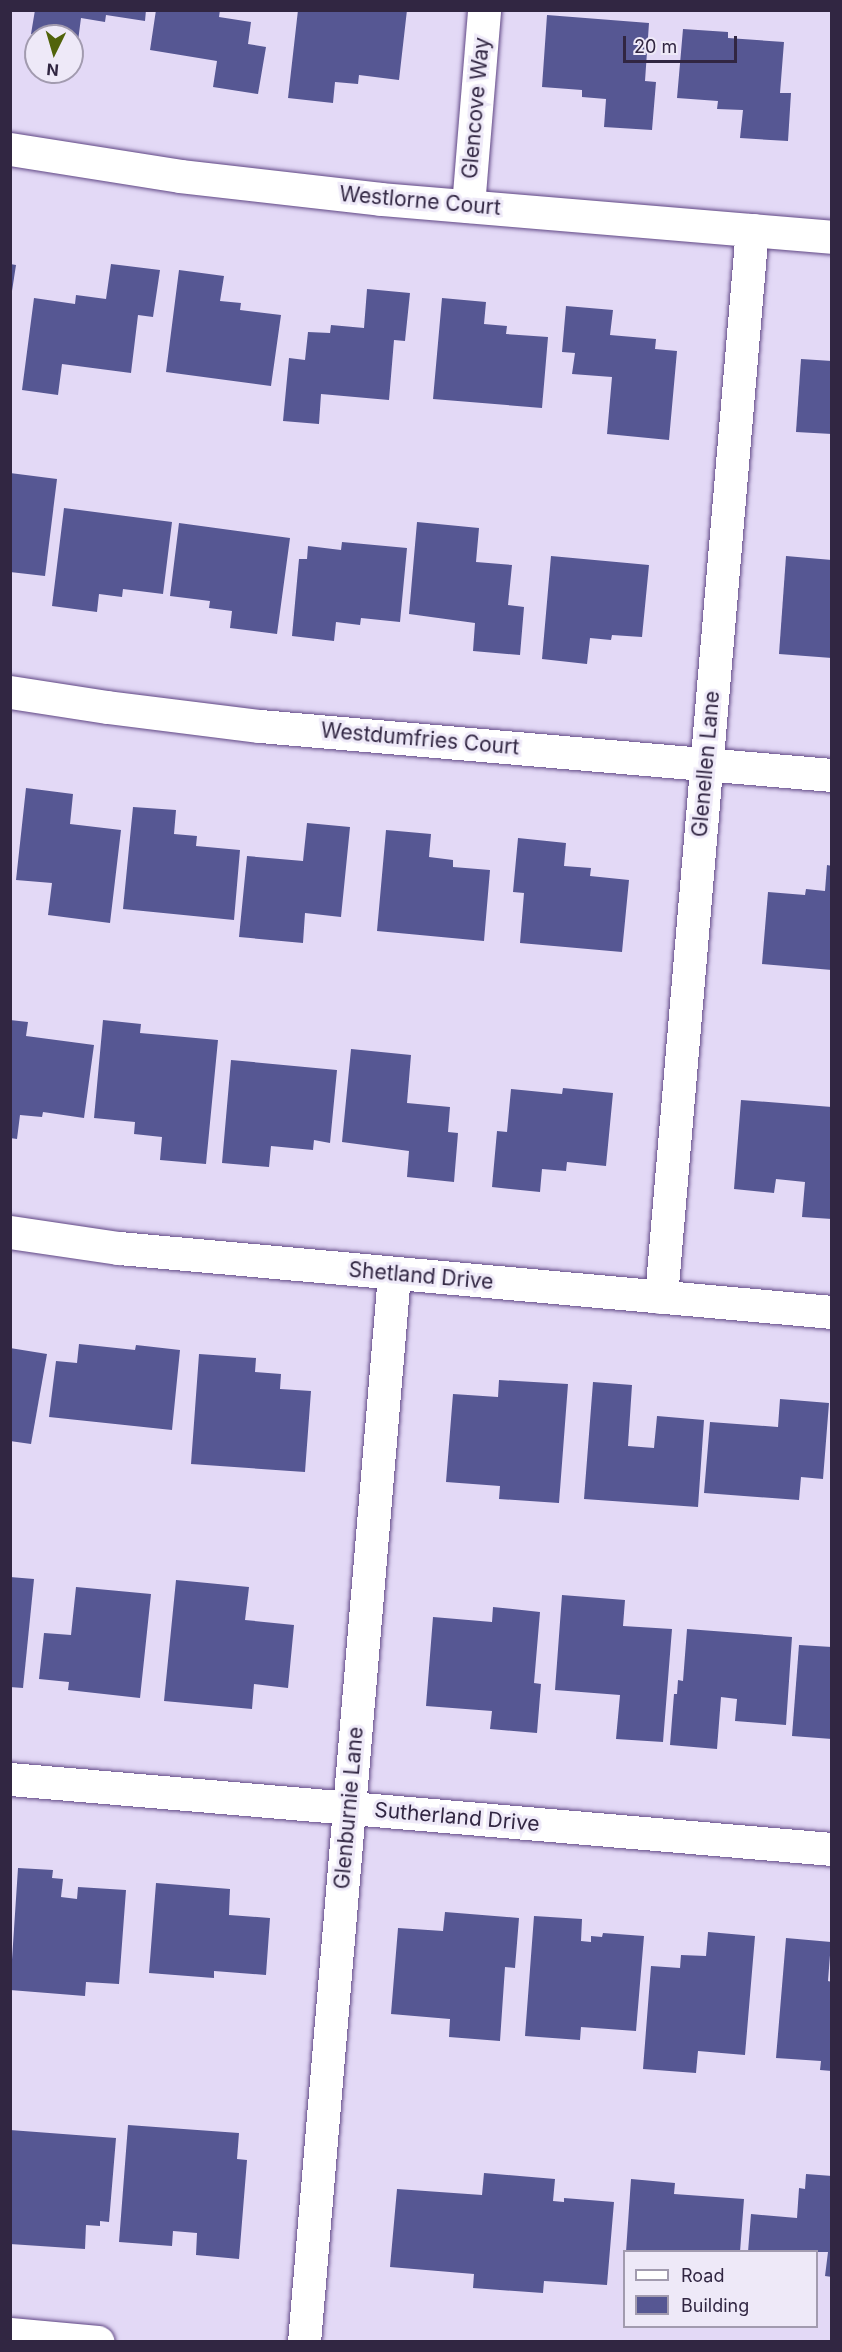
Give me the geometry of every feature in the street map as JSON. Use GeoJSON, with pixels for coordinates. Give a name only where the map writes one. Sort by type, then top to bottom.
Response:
{"type":"FeatureCollection","features":[{"type":"Feature","properties":{"kind":"street","name":"Glencove Way"},"geometry":{"type":"LineString","coordinates":[[468,206],[484,10]]}},
{"type":"Feature","properties":{"kind":"street","name":"Westlorne Court"},"geometry":{"type":"LineString","coordinates":[[10,149],[180,177],[468,206],[831,237]]}},
{"type":"Feature","properties":{"kind":"street","name":"Glenellen Lane"},"geometry":{"type":"LineString","coordinates":[[661,1297],[752,230]]}},
{"type":"Feature","properties":{"kind":"street","name":"Westdumfries Court"},"geometry":{"type":"LineString","coordinates":[[10,692],[260,726],[831,775]]}},
{"type":"Feature","properties":{"kind":"street","name":"Shetland Drive"},"geometry":{"type":"LineString","coordinates":[[10,1233],[119,1248],[831,1312]]}},
{"type":"Feature","properties":{"kind":"street","name":"Glenburnie Lane"},"geometry":{"type":"LineString","coordinates":[[304,2342],[394,1274]]}},
{"type":"Feature","properties":{"kind":"street","name":"Sutherland Drive"},"geometry":{"type":"LineString","coordinates":[[10,1779],[831,1849]]}},
{"type":"Feature","properties":{"kind":"street"},"geometry":{"type":"LineString","coordinates":[[10,2334],[98,2342]]}},
{"type":"Feature","properties":{"kind":"building"},"geometry":{"type":"Polygon","coordinates":[[[35,10],[146,10],[145,21],[106,15],[105,22],[81,18],[80,24],[33,24],[35,10]]]}},
{"type":"Feature","properties":{"kind":"building"},"geometry":{"type":"Polygon","coordinates":[[[156,10],[220,10],[219,17],[251,22],[248,44],[266,47],[258,94],[213,87],[217,61],[150,50],[156,10]]]}},
{"type":"Feature","properties":{"kind":"building"},"geometry":{"type":"Polygon","coordinates":[[[298,10],[407,10],[399,80],[359,75],[358,84],[335,82],[333,103],[288,98],[298,10]]]}},
{"type":"Feature","properties":{"kind":"building"},"geometry":{"type":"Polygon","coordinates":[[[547,15],[649,23],[645,81],[656,82],[652,130],[604,127],[606,99],[582,97],[582,90],[542,87],[547,15]]]}},
{"type":"Feature","properties":{"kind":"building"},"geometry":{"type":"Polygon","coordinates":[[[683,29],[728,32],[728,38],[784,42],[780,93],[791,93],[788,141],[740,138],[743,110],[717,109],[718,101],[677,98],[683,29]]]}},
{"type":"Feature","properties":{"kind":"building"},"geometry":{"type":"Polygon","coordinates":[[[10,264],[16,265],[12,291],[10,290],[10,264]]]}},
{"type":"Feature","properties":{"kind":"building"},"geometry":{"type":"Polygon","coordinates":[[[111,264],[160,270],[153,317],[138,315],[131,373],[62,364],[58,395],[22,390],[34,298],[75,304],[76,295],[106,299],[111,264]]]}},
{"type":"Feature","properties":{"kind":"building"},"geometry":{"type":"Polygon","coordinates":[[[179,270],[224,276],[220,301],[241,303],[240,310],[281,315],[271,386],[166,372],[179,270]]]}},
{"type":"Feature","properties":{"kind":"building"},"geometry":{"type":"Polygon","coordinates":[[[367,289],[410,293],[405,341],[394,340],[389,400],[321,394],[319,424],[283,421],[289,358],[305,360],[308,332],[330,333],[331,325],[364,328],[367,289]]]}},
{"type":"Feature","properties":{"kind":"building"},"geometry":{"type":"Polygon","coordinates":[[[442,298],[486,302],[484,324],[507,326],[506,334],[548,337],[542,408],[433,399],[442,298]]]}},
{"type":"Feature","properties":{"kind":"building"},"geometry":{"type":"Polygon","coordinates":[[[566,306],[613,310],[610,335],[656,339],[655,349],[677,351],[669,440],[607,434],[612,377],[572,374],[575,353],[562,352],[566,306]]]}},
{"type":"Feature","properties":{"kind":"building"},"geometry":{"type":"Polygon","coordinates":[[[801,359],[832,361],[832,434],[796,432],[801,359]]]}},
{"type":"Feature","properties":{"kind":"building"},"geometry":{"type":"Polygon","coordinates":[[[10,473],[57,479],[45,576],[10,572],[10,473]]]}},
{"type":"Feature","properties":{"kind":"building"},"geometry":{"type":"Polygon","coordinates":[[[64,508],[172,522],[163,594],[123,589],[122,597],[99,594],[97,612],[52,606],[64,508]]]}},
{"type":"Feature","properties":{"kind":"building"},"geometry":{"type":"Polygon","coordinates":[[[417,522],[479,528],[476,562],[512,565],[508,605],[524,607],[520,655],[473,651],[475,623],[409,614],[417,522]]]}},
{"type":"Feature","properties":{"kind":"building"},"geometry":{"type":"Polygon","coordinates":[[[179,523],[290,538],[277,634],[230,628],[232,611],[209,608],[210,601],[170,596],[179,523]]]}},
{"type":"Feature","properties":{"kind":"building"},"geometry":{"type":"Polygon","coordinates":[[[342,542],[407,548],[400,622],[361,618],[360,625],[336,622],[334,641],[292,636],[299,559],[307,559],[308,546],[341,550],[342,542]]]}},
{"type":"Feature","properties":{"kind":"building"},"geometry":{"type":"Polygon","coordinates":[[[551,556],[649,565],[642,637],[612,635],[611,640],[590,638],[587,664],[542,659],[551,556]]]}},
{"type":"Feature","properties":{"kind":"building"},"geometry":{"type":"Polygon","coordinates":[[[786,556],[832,560],[832,658],[779,654],[786,556]]]}},
{"type":"Feature","properties":{"kind":"building"},"geometry":{"type":"Polygon","coordinates":[[[26,788],[73,794],[70,824],[121,830],[110,923],[48,915],[52,883],[16,880],[26,788]]]}},
{"type":"Feature","properties":{"kind":"building"},"geometry":{"type":"Polygon","coordinates":[[[133,807],[176,810],[174,834],[197,836],[196,846],[240,850],[234,920],[123,909],[133,807]]]}},
{"type":"Feature","properties":{"kind":"building"},"geometry":{"type":"Polygon","coordinates":[[[307,823],[350,827],[341,917],[305,913],[303,943],[239,937],[247,856],[303,861],[307,823]]]}},
{"type":"Feature","properties":{"kind":"building"},"geometry":{"type":"Polygon","coordinates":[[[386,830],[431,834],[429,857],[453,860],[453,867],[490,870],[484,941],[377,931],[386,830]]]}},
{"type":"Feature","properties":{"kind":"building"},"geometry":{"type":"Polygon","coordinates":[[[518,838],[566,843],[564,866],[591,868],[590,876],[629,880],[622,952],[520,943],[524,893],[513,892],[518,838]]]}},
{"type":"Feature","properties":{"kind":"building"},"geometry":{"type":"Polygon","coordinates":[[[827,865],[832,866],[832,970],[762,964],[768,892],[805,895],[806,889],[825,891],[827,865]]]}},
{"type":"Feature","properties":{"kind":"building"},"geometry":{"type":"Polygon","coordinates":[[[10,1020],[28,1022],[26,1036],[94,1045],[84,1118],[43,1112],[42,1117],[20,1115],[17,1139],[10,1138],[10,1020]]]}},
{"type":"Feature","properties":{"kind":"building"},"geometry":{"type":"Polygon","coordinates":[[[103,1020],[141,1024],[140,1033],[218,1040],[206,1164],[160,1160],[162,1137],[134,1134],[135,1122],[94,1118],[103,1020]]]}},
{"type":"Feature","properties":{"kind":"building"},"geometry":{"type":"Polygon","coordinates":[[[351,1049],[411,1055],[407,1103],[450,1107],[448,1132],[458,1133],[454,1182],[407,1177],[409,1151],[342,1142],[351,1049]]]}},
{"type":"Feature","properties":{"kind":"building"},"geometry":{"type":"Polygon","coordinates":[[[231,1060],[337,1070],[330,1143],[314,1140],[313,1150],[271,1146],[269,1167],[222,1163],[231,1060]]]}},
{"type":"Feature","properties":{"kind":"building"},"geometry":{"type":"Polygon","coordinates":[[[563,1088],[613,1093],[606,1166],[567,1162],[566,1171],[542,1169],[540,1192],[492,1187],[497,1131],[507,1132],[511,1089],[562,1094],[563,1088]]]}},
{"type":"Feature","properties":{"kind":"building"},"geometry":{"type":"Polygon","coordinates":[[[741,1100],[832,1107],[832,1219],[802,1217],[805,1182],[776,1179],[774,1193],[734,1189],[741,1100]]]}},
{"type":"Feature","properties":{"kind":"building"},"geometry":{"type":"Polygon","coordinates":[[[79,1344],[135,1350],[136,1345],[180,1350],[172,1430],[49,1417],[56,1361],[77,1363],[79,1344]]]}},
{"type":"Feature","properties":{"kind":"building"},"geometry":{"type":"Polygon","coordinates":[[[10,1348],[47,1354],[31,1444],[10,1441],[10,1348]]]}},
{"type":"Feature","properties":{"kind":"building"},"geometry":{"type":"Polygon","coordinates":[[[199,1354],[256,1358],[255,1372],[281,1374],[280,1389],[311,1391],[305,1472],[191,1464],[199,1354]]]}},
{"type":"Feature","properties":{"kind":"building"},"geometry":{"type":"Polygon","coordinates":[[[499,1380],[568,1384],[559,1503],[499,1499],[500,1486],[446,1482],[453,1394],[498,1397],[499,1380]]]}},
{"type":"Feature","properties":{"kind":"building"},"geometry":{"type":"Polygon","coordinates":[[[593,1382],[632,1385],[628,1446],[654,1448],[657,1416],[704,1420],[698,1507],[584,1499],[593,1382]]]}},
{"type":"Feature","properties":{"kind":"building"},"geometry":{"type":"Polygon","coordinates":[[[780,1399],[829,1403],[823,1479],[801,1477],[799,1500],[704,1493],[710,1422],[778,1427],[780,1399]]]}},
{"type":"Feature","properties":{"kind":"building"},"geometry":{"type":"Polygon","coordinates":[[[10,1577],[34,1579],[23,1688],[10,1687],[10,1577]]]}},
{"type":"Feature","properties":{"kind":"building"},"geometry":{"type":"Polygon","coordinates":[[[176,1580],[249,1587],[245,1620],[294,1625],[288,1688],[254,1684],[252,1709],[164,1701],[176,1580]]]}},
{"type":"Feature","properties":{"kind":"building"},"geometry":{"type":"Polygon","coordinates":[[[76,1587],[151,1594],[140,1698],[68,1690],[69,1682],[39,1679],[44,1633],[71,1635],[76,1587]]]}},
{"type":"Feature","properties":{"kind":"building"},"geometry":{"type":"Polygon","coordinates":[[[562,1595],[625,1600],[623,1626],[672,1629],[663,1742],[616,1739],[620,1695],[555,1690],[562,1595]]]}},
{"type":"Feature","properties":{"kind":"building"},"geometry":{"type":"Polygon","coordinates":[[[493,1607],[540,1612],[534,1683],[541,1684],[537,1733],[490,1729],[492,1711],[426,1706],[433,1617],[492,1622],[493,1607]]]}},
{"type":"Feature","properties":{"kind":"building"},"geometry":{"type":"Polygon","coordinates":[[[687,1629],[792,1637],[786,1725],[735,1721],[737,1699],[721,1697],[717,1749],[670,1745],[674,1694],[677,1694],[678,1680],[683,1681],[687,1629]]]}},
{"type":"Feature","properties":{"kind":"building"},"geometry":{"type":"Polygon","coordinates":[[[799,1645],[832,1647],[832,1739],[792,1736],[799,1645]]]}},
{"type":"Feature","properties":{"kind":"building"},"geometry":{"type":"Polygon","coordinates":[[[18,1868],[53,1870],[52,1878],[63,1879],[61,1897],[77,1899],[78,1887],[126,1890],[119,1984],[86,1982],[85,1996],[10,1990],[18,1868]]]}},
{"type":"Feature","properties":{"kind":"building"},"geometry":{"type":"Polygon","coordinates":[[[156,1883],[230,1889],[229,1915],[270,1918],[266,1975],[214,1971],[214,1978],[149,1973],[156,1883]]]}},
{"type":"Feature","properties":{"kind":"building"},"geometry":{"type":"Polygon","coordinates":[[[445,1912],[519,1918],[515,1968],[505,1967],[500,2041],[449,2037],[450,2019],[391,2014],[398,1928],[443,1931],[445,1912]]]}},
{"type":"Feature","properties":{"kind":"building"},"geometry":{"type":"Polygon","coordinates":[[[534,1916],[582,1919],[581,1941],[591,1942],[591,1936],[602,1937],[603,1933],[644,1936],[636,2031],[581,2027],[580,2040],[525,2036],[534,1916]]]}},
{"type":"Feature","properties":{"kind":"building"},"geometry":{"type":"Polygon","coordinates":[[[708,1932],[755,1936],[745,2055],[698,2051],[696,2073],[643,2069],[651,1966],[680,1968],[681,1955],[706,1956],[708,1932]]]}},
{"type":"Feature","properties":{"kind":"building"},"geometry":{"type":"Polygon","coordinates":[[[786,1938],[831,1942],[828,1981],[832,1982],[832,2071],[820,2070],[821,2061],[776,2058],[786,1938]]]}},
{"type":"Feature","properties":{"kind":"building"},"geometry":{"type":"Polygon","coordinates":[[[128,2125],[239,2133],[237,2159],[247,2160],[239,2259],[196,2255],[197,2233],[173,2231],[172,2246],[119,2242],[128,2125]]]}},
{"type":"Feature","properties":{"kind":"building"},"geometry":{"type":"Polygon","coordinates":[[[10,2130],[116,2138],[109,2222],[100,2221],[100,2226],[86,2225],[85,2249],[10,2244],[10,2130]]]}},
{"type":"Feature","properties":{"kind":"building"},"geometry":{"type":"Polygon","coordinates":[[[484,2173],[555,2179],[553,2201],[564,2202],[564,2198],[614,2202],[607,2285],[544,2281],[543,2293],[473,2288],[474,2274],[390,2267],[397,2189],[482,2195],[484,2173]]]}},
{"type":"Feature","properties":{"kind":"building"},"geometry":{"type":"Polygon","coordinates":[[[806,2174],[832,2176],[832,2277],[825,2276],[828,2252],[748,2250],[751,2214],[797,2218],[799,2188],[805,2189],[806,2174]]]}},
{"type":"Feature","properties":{"kind":"building"},"geometry":{"type":"Polygon","coordinates":[[[631,2179],[675,2183],[674,2194],[744,2199],[740,2250],[626,2250],[631,2179]]]}}]}
